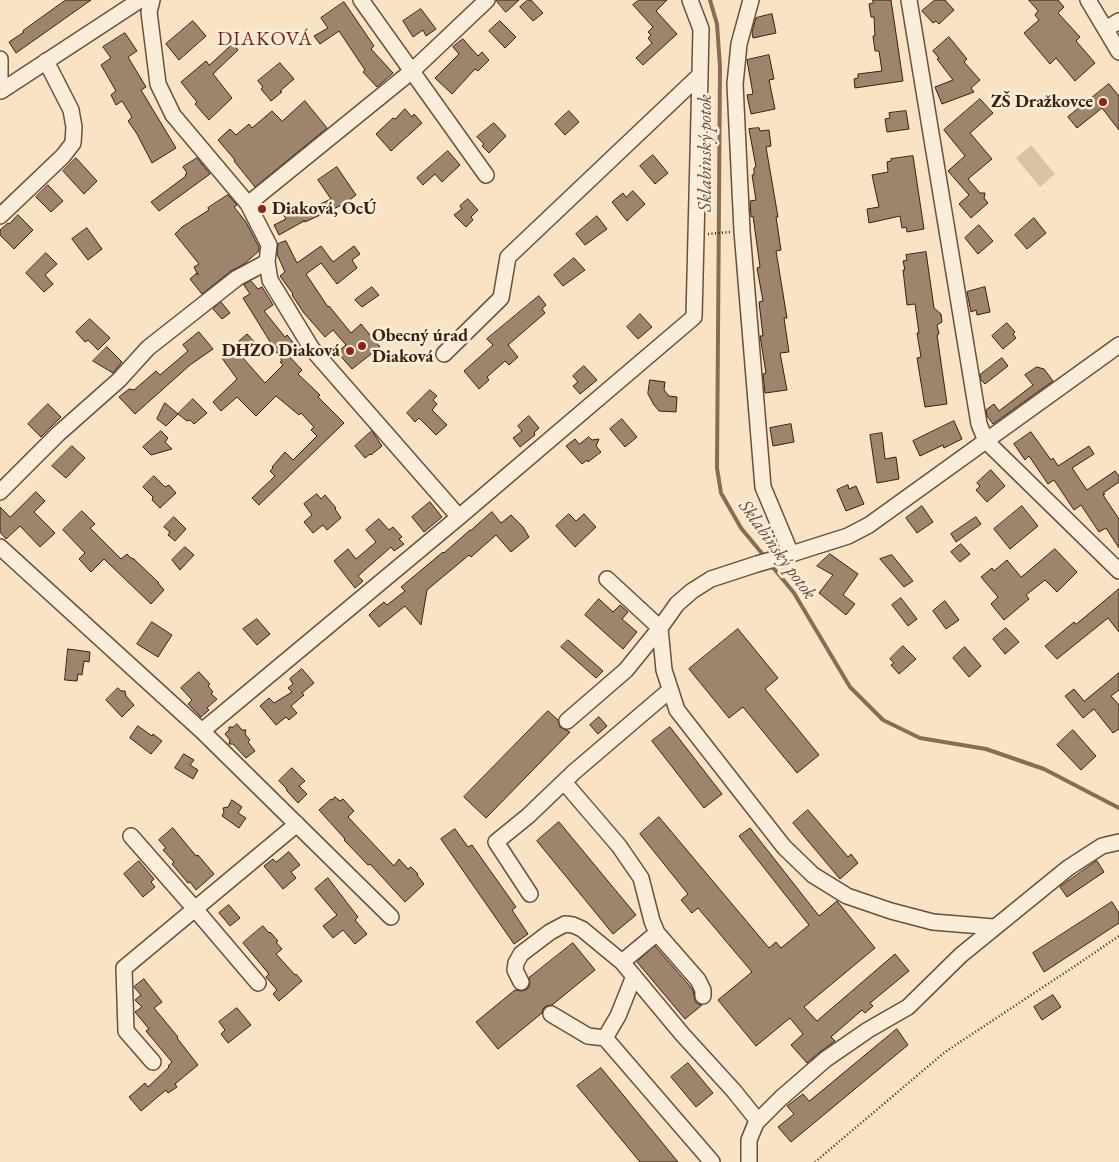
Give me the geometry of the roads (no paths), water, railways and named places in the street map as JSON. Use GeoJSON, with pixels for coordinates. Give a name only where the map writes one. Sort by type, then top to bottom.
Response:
{"type":"FeatureCollection","features":[{"type":"Feature","properties":{"kind":"street"},"geometry":{"type":"LineString","coordinates":[[0,91],[140,0]]}},
{"type":"Feature","properties":{"kind":"street"},"geometry":{"type":"LineString","coordinates":[[152,0],[149,12],[158,84],[173,115],[248,204],[269,245],[267,262],[270,280],[312,349],[459,517]]}},
{"type":"Feature","properties":{"kind":"street"},"geometry":{"type":"LineString","coordinates":[[362,0],[486,175]]}},
{"type":"Feature","properties":{"kind":"street"},"geometry":{"type":"LineString","coordinates":[[248,204],[412,71],[487,0]]}},
{"type":"Feature","properties":{"kind":"street"},"geometry":{"type":"LineString","coordinates":[[202,731],[459,517],[694,317],[701,29],[690,0]]}},
{"type":"Feature","properties":{"kind":"street"},"geometry":{"type":"LineString","coordinates":[[751,0],[739,44],[735,84],[742,231],[763,487],[788,555]]}},
{"type":"Feature","properties":{"kind":"street"},"geometry":{"type":"LineString","coordinates":[[909,0],[979,424],[986,441],[1119,571]]}},
{"type":"Feature","properties":{"kind":"street"},"geometry":{"type":"LineString","coordinates":[[1088,0],[1119,52]]}},
{"type":"Feature","properties":{"kind":"street"},"geometry":{"type":"LineString","coordinates":[[1106,29],[1119,21]]}},
{"type":"Feature","properties":{"kind":"street"},"geometry":{"type":"LineString","coordinates":[[0,59],[0,91]]}},
{"type":"Feature","properties":{"kind":"street"},"geometry":{"type":"LineString","coordinates":[[0,216],[63,156],[73,143],[74,128],[71,110],[46,61]]}},
{"type":"Feature","properties":{"kind":"street"},"geometry":{"type":"LineString","coordinates":[[444,354],[501,298],[508,257],[700,75]]}},
{"type":"Feature","properties":{"kind":"street"},"geometry":{"type":"LineString","coordinates":[[0,492],[58,434],[119,380],[148,348],[237,278],[267,262]]}},
{"type":"Feature","properties":{"kind":"street"},"geometry":{"type":"LineString","coordinates":[[567,721],[626,670],[677,604],[692,591],[711,580],[848,536],[869,525],[1119,345]]}},
{"type":"Feature","properties":{"kind":"street"},"geometry":{"type":"LineString","coordinates":[[0,547],[202,731],[392,917]]}},
{"type":"Feature","properties":{"kind":"street"},"geometry":{"type":"LineString","coordinates":[[607,578],[660,628],[664,670],[677,710],[784,847],[813,875],[847,896],[891,911],[932,922],[994,927]]}},
{"type":"Feature","properties":{"kind":"street"},"geometry":{"type":"LineString","coordinates":[[530,894],[496,842],[670,690]]}},
{"type":"Feature","properties":{"kind":"street"},"geometry":{"type":"LineString","coordinates":[[564,782],[619,846],[641,878],[657,933],[698,980],[703,990],[703,996]]}},
{"type":"Feature","properties":{"kind":"street"},"geometry":{"type":"LineString","coordinates":[[153,1062],[126,1031],[124,968],[297,824]]}},
{"type":"Feature","properties":{"kind":"street"},"geometry":{"type":"LineString","coordinates":[[131,836],[258,982]]}},
{"type":"Feature","properties":{"kind":"street"},"geometry":{"type":"LineString","coordinates":[[749,1162],[749,1140],[756,1123],[781,1098],[826,1059],[868,1030],[908,1007],[961,955],[1068,868],[1102,846],[1119,842]]}},
{"type":"Feature","properties":{"kind":"street"},"geometry":{"type":"LineString","coordinates":[[521,982],[515,970],[516,963],[521,954],[550,932],[565,924],[582,929],[622,962],[758,1121]]}},
{"type":"Feature","properties":{"kind":"street"},"geometry":{"type":"LineString","coordinates":[[622,962],[657,933]]}},
{"type":"Feature","properties":{"kind":"street"},"geometry":{"type":"LineString","coordinates":[[605,1038],[618,1016],[634,976]]}},
{"type":"Feature","properties":{"kind":"street"},"geometry":{"type":"LineString","coordinates":[[551,1014],[588,1036],[605,1038],[712,1162]]}},
{"type":"Feature","properties":{"kind":"waterway","name":"Sklabinský potok"},"geometry":{"type":"LineString","coordinates":[[710,0],[717,24],[720,67],[717,468],[721,493],[741,528],[765,557]]}},
{"type":"Feature","properties":{"kind":"waterway","name":"Sklabinský potok"},"geometry":{"type":"LineString","coordinates":[[771,565],[794,593],[850,687],[883,720],[920,738],[986,749],[1044,769],[1119,808]]}},
{"type":"Feature","properties":{"kind":"place","name":"ZŠ Dražkovce"},"geometry":{"type":"Point","coordinates":[1103,102]}},
{"type":"Feature","properties":{"kind":"place","name":"Diaková, OcÚ"},"geometry":{"type":"Point","coordinates":[262,209]}},
{"type":"Feature","properties":{"kind":"place","name":"Obecný úrad Diaková"},"geometry":{"type":"Point","coordinates":[362,346]}},
{"type":"Feature","properties":{"kind":"place","name":"DHZO Diaková"},"geometry":{"type":"Point","coordinates":[350,351]}},
{"type":"Feature","properties":{"kind":"district","name":"DIAKOVÁ"},"geometry":{"type":"Point","coordinates":[265,40]}}]}
